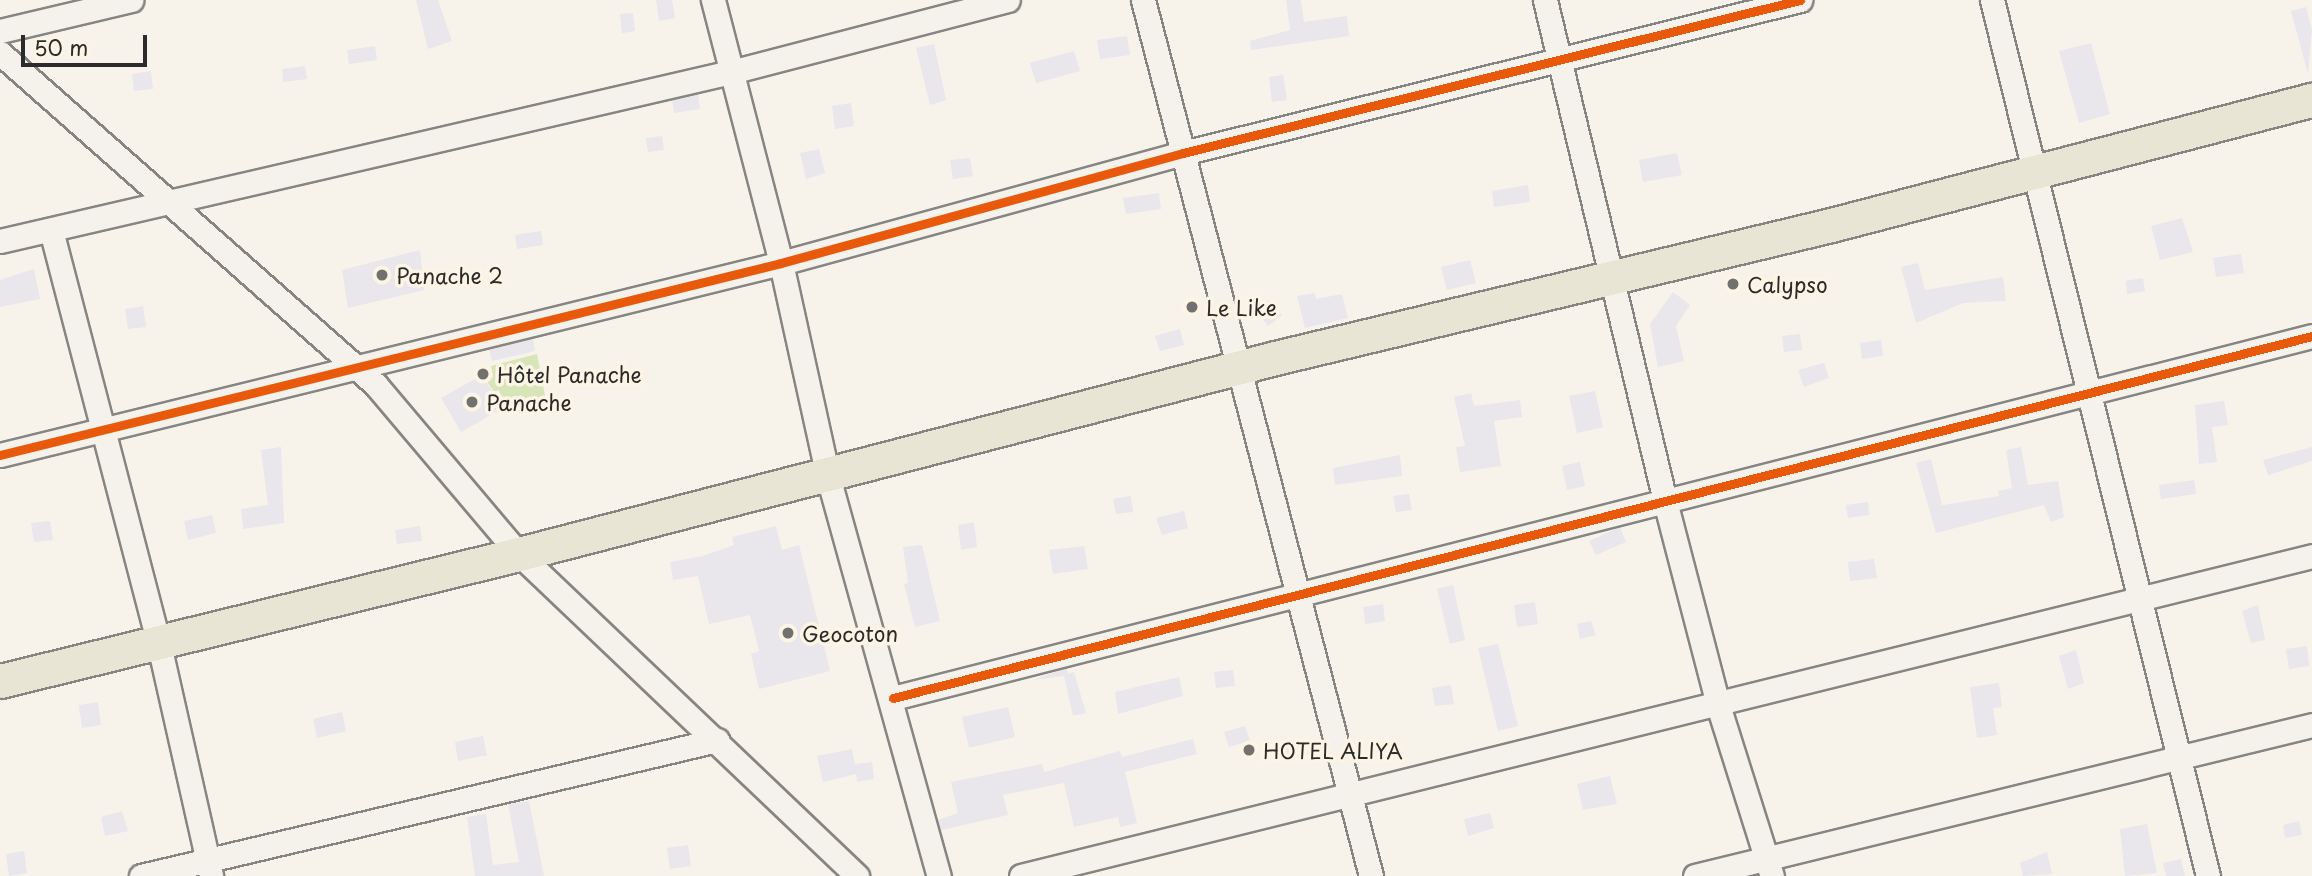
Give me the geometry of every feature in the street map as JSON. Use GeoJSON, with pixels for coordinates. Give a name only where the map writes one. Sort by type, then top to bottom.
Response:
{"type":"FeatureCollection","features":[{"type":"Feature","properties":{"kind":"highway"},"geometry":{"type":"LineString","coordinates":[[0,681],[158,640],[519,554],[1235,368],[2035,173],[2312,100]]}},
{"type":"Feature","properties":{"kind":"street"},"geometry":{"type":"LineString","coordinates":[[0,31],[131,0]]}},
{"type":"Feature","properties":{"kind":"street"},"geometry":{"type":"LineString","coordinates":[[713,0],[780,264],[827,473],[893,698],[939,876]]}},
{"type":"Feature","properties":{"kind":"street"},"geometry":{"type":"LineString","coordinates":[[0,241],[731,72],[1008,0]]}},
{"type":"Feature","properties":{"kind":"street"},"geometry":{"type":"LineString","coordinates":[[1143,0],[1235,368],[1371,876]]}},
{"type":"Feature","properties":{"kind":"street"},"geometry":{"type":"LineString","coordinates":[[1545,0],[1557,61],[1665,501],[1718,705],[1769,867]]}},
{"type":"Feature","properties":{"kind":"street"},"geometry":{"type":"LineString","coordinates":[[0,455],[354,366],[780,264],[1183,153],[1800,0]]}},
{"type":"Feature","properties":{"kind":"street"},"geometry":{"type":"LineString","coordinates":[[1992,0],[2208,876]]}},
{"type":"Feature","properties":{"kind":"street"},"geometry":{"type":"LineString","coordinates":[[0,53],[354,366],[519,554],[857,876]]}},
{"type":"Feature","properties":{"kind":"street"},"geometry":{"type":"LineString","coordinates":[[51,230],[99,431],[158,640],[209,868]]}},
{"type":"Feature","properties":{"kind":"street"},"geometry":{"type":"LineString","coordinates":[[893,698],[2312,336]]}},
{"type":"Feature","properties":{"kind":"street"},"geometry":{"type":"LineString","coordinates":[[1021,876],[1350,797],[2312,556]]}},
{"type":"Feature","properties":{"kind":"street"},"geometry":{"type":"LineString","coordinates":[[1695,876],[1769,867],[2179,757],[2312,725]]}},
{"type":"Feature","properties":{"kind":"street"},"geometry":{"type":"LineString","coordinates":[[141,876],[209,868],[717,740]]}},
{"type":"Feature","properties":{"kind":"green space"},"geometry":{"type":"Polygon","coordinates":[[[537,354],[546,401],[505,412],[499,390],[494,392],[486,380],[493,377],[491,366],[537,354]]]}},
{"type":"Feature","properties":{"kind":"building"},"geometry":{"type":"Polygon","coordinates":[[[416,0],[438,0],[452,41],[428,49],[416,0]]]}},
{"type":"Feature","properties":{"kind":"building"},"geometry":{"type":"Polygon","coordinates":[[[656,0],[672,0],[675,18],[659,21],[656,0]]]}},
{"type":"Feature","properties":{"kind":"building"},"geometry":{"type":"Polygon","coordinates":[[[1286,0],[1301,0],[1304,22],[1347,16],[1349,36],[1251,50],[1250,41],[1290,30],[1286,0]]]}},
{"type":"Feature","properties":{"kind":"building"},"geometry":{"type":"Polygon","coordinates":[[[2306,7],[2312,30],[2308,74],[2291,11],[2306,7]]]}},
{"type":"Feature","properties":{"kind":"building"},"geometry":{"type":"Polygon","coordinates":[[[633,13],[635,31],[622,33],[620,14],[633,13]]]}},
{"type":"Feature","properties":{"kind":"building"},"geometry":{"type":"Polygon","coordinates":[[[1127,36],[1130,55],[1100,59],[1097,40],[1127,36]]]}},
{"type":"Feature","properties":{"kind":"building"},"geometry":{"type":"Polygon","coordinates":[[[2091,43],[2110,114],[2079,123],[2059,51],[2091,43]]]}},
{"type":"Feature","properties":{"kind":"building"},"geometry":{"type":"Polygon","coordinates":[[[934,44],[946,100],[930,105],[916,48],[934,44]]]}},
{"type":"Feature","properties":{"kind":"building"},"geometry":{"type":"Polygon","coordinates":[[[375,46],[377,60],[349,64],[347,50],[375,46]]]}},
{"type":"Feature","properties":{"kind":"building"},"geometry":{"type":"Polygon","coordinates":[[[1074,51],[1080,71],[1036,83],[1030,63],[1074,51]]]}},
{"type":"Feature","properties":{"kind":"building"},"geometry":{"type":"Polygon","coordinates":[[[305,66],[307,79],[283,82],[282,69],[305,66]]]}},
{"type":"Feature","properties":{"kind":"building"},"geometry":{"type":"Polygon","coordinates":[[[151,71],[153,89],[134,91],[132,74],[151,71]]]}},
{"type":"Feature","properties":{"kind":"building"},"geometry":{"type":"Polygon","coordinates":[[[1283,75],[1287,100],[1272,102],[1269,77],[1283,75]]]}},
{"type":"Feature","properties":{"kind":"building"},"geometry":{"type":"Polygon","coordinates":[[[698,94],[700,109],[674,113],[672,100],[698,94]]]}},
{"type":"Feature","properties":{"kind":"building"},"geometry":{"type":"Polygon","coordinates":[[[851,103],[854,126],[835,129],[832,106],[851,103]]]}},
{"type":"Feature","properties":{"kind":"building"},"geometry":{"type":"Polygon","coordinates":[[[662,136],[664,150],[648,152],[646,138],[662,136]]]}},
{"type":"Feature","properties":{"kind":"building"},"geometry":{"type":"Polygon","coordinates":[[[819,149],[825,173],[806,179],[800,153],[819,149]]]}},
{"type":"Feature","properties":{"kind":"building"},"geometry":{"type":"Polygon","coordinates":[[[1677,153],[1682,175],[1643,182],[1639,160],[1677,153]]]}},
{"type":"Feature","properties":{"kind":"building"},"geometry":{"type":"Polygon","coordinates":[[[970,158],[973,176],[953,179],[950,160],[970,158]]]}},
{"type":"Feature","properties":{"kind":"building"},"geometry":{"type":"Polygon","coordinates":[[[1528,185],[1530,202],[1494,207],[1492,191],[1528,185]]]}},
{"type":"Feature","properties":{"kind":"building"},"geometry":{"type":"Polygon","coordinates":[[[1159,193],[1161,209],[1126,214],[1123,198],[1159,193]]]}},
{"type":"Feature","properties":{"kind":"building"},"geometry":{"type":"Polygon","coordinates":[[[2182,218],[2193,252],[2160,260],[2151,226],[2182,218]]]}},
{"type":"Feature","properties":{"kind":"building"},"geometry":{"type":"Polygon","coordinates":[[[541,231],[543,245],[517,249],[515,235],[541,231]]]}},
{"type":"Feature","properties":{"kind":"building","name":"Panache 2"},"geometry":{"type":"Polygon","coordinates":[[[420,250],[424,290],[348,308],[342,270],[420,250]]]}},
{"type":"Feature","properties":{"kind":"building"},"geometry":{"type":"Polygon","coordinates":[[[2241,254],[2244,273],[2216,277],[2213,258],[2241,254]]]}},
{"type":"Feature","properties":{"kind":"building"},"geometry":{"type":"Polygon","coordinates":[[[1470,260],[1476,283],[1447,290],[1441,267],[1470,260]]]}},
{"type":"Feature","properties":{"kind":"building"},"geometry":{"type":"Polygon","coordinates":[[[1918,263],[1925,290],[2003,277],[2006,301],[1963,303],[1916,323],[1901,267],[1918,263]]]}},
{"type":"Feature","properties":{"kind":"building"},"geometry":{"type":"Polygon","coordinates":[[[34,269],[40,299],[0,307],[0,280],[34,269]]]}},
{"type":"Feature","properties":{"kind":"building"},"geometry":{"type":"Polygon","coordinates":[[[2143,278],[2145,291],[2127,294],[2126,281],[2143,278]]]}},
{"type":"Feature","properties":{"kind":"building"},"geometry":{"type":"Polygon","coordinates":[[[1673,292],[1690,305],[1676,326],[1684,361],[1658,367],[1650,324],[1673,292]]]}},
{"type":"Feature","properties":{"kind":"building"},"geometry":{"type":"Polygon","coordinates":[[[1315,293],[1316,299],[1342,294],[1348,318],[1305,328],[1297,296],[1315,293]]]}},
{"type":"Feature","properties":{"kind":"building"},"geometry":{"type":"Polygon","coordinates":[[[1269,300],[1282,315],[1268,326],[1256,310],[1269,300]]]}},
{"type":"Feature","properties":{"kind":"building"},"geometry":{"type":"Polygon","coordinates":[[[143,306],[146,327],[128,329],[125,309],[143,306]]]}},
{"type":"Feature","properties":{"kind":"building"},"geometry":{"type":"Polygon","coordinates":[[[1180,329],[1184,345],[1160,351],[1155,336],[1180,329]]]}},
{"type":"Feature","properties":{"kind":"building"},"geometry":{"type":"Polygon","coordinates":[[[1800,334],[1802,350],[1784,352],[1782,336],[1800,334]]]}},
{"type":"Feature","properties":{"kind":"building"},"geometry":{"type":"Polygon","coordinates":[[[533,338],[535,351],[492,361],[489,349],[533,338]]]}},
{"type":"Feature","properties":{"kind":"building"},"geometry":{"type":"Polygon","coordinates":[[[1881,340],[1883,356],[1862,359],[1860,343],[1881,340]]]}},
{"type":"Feature","properties":{"kind":"building"},"geometry":{"type":"Polygon","coordinates":[[[1824,363],[1829,378],[1804,387],[1798,370],[1824,363]]]}},
{"type":"Feature","properties":{"kind":"building","name":"Panache"},"geometry":{"type":"Polygon","coordinates":[[[482,375],[503,408],[461,432],[441,398],[482,375]]]}},
{"type":"Feature","properties":{"kind":"building"},"geometry":{"type":"Polygon","coordinates":[[[1595,391],[1603,427],[1577,433],[1569,396],[1595,391]]]}},
{"type":"Feature","properties":{"kind":"building"},"geometry":{"type":"Polygon","coordinates":[[[1471,393],[1474,406],[1520,400],[1522,417],[1494,421],[1501,466],[1460,472],[1456,447],[1465,446],[1454,397],[1471,393]]]}},
{"type":"Feature","properties":{"kind":"building"},"geometry":{"type":"Polygon","coordinates":[[[2224,401],[2228,425],[2212,427],[2217,462],[2199,464],[2195,405],[2224,401]]]}},
{"type":"Feature","properties":{"kind":"building"},"geometry":{"type":"Polygon","coordinates":[[[281,447],[284,523],[243,529],[241,509],[268,505],[261,450],[281,447]]]}},
{"type":"Feature","properties":{"kind":"building"},"geometry":{"type":"Polygon","coordinates":[[[2021,447],[2028,485],[2058,481],[2064,517],[2051,522],[2044,505],[1936,533],[1916,463],[1931,459],[1942,505],[1937,506],[1999,496],[1998,491],[2012,488],[2006,450],[2021,447]]]}},
{"type":"Feature","properties":{"kind":"building"},"geometry":{"type":"Polygon","coordinates":[[[2312,447],[2312,461],[2268,475],[2263,460],[2312,447]]]}},
{"type":"Feature","properties":{"kind":"building"},"geometry":{"type":"Polygon","coordinates":[[[1400,455],[1402,476],[1335,485],[1333,468],[1400,455]]]}},
{"type":"Feature","properties":{"kind":"building"},"geometry":{"type":"Polygon","coordinates":[[[1580,462],[1585,486],[1567,490],[1562,466],[1580,462]]]}},
{"type":"Feature","properties":{"kind":"building"},"geometry":{"type":"Polygon","coordinates":[[[2194,480],[2196,494],[2161,499],[2159,485],[2194,480]]]}},
{"type":"Feature","properties":{"kind":"building"},"geometry":{"type":"Polygon","coordinates":[[[1409,494],[1412,510],[1396,512],[1393,496],[1409,494]]]}},
{"type":"Feature","properties":{"kind":"building"},"geometry":{"type":"Polygon","coordinates":[[[1131,496],[1133,512],[1116,514],[1113,499],[1131,496]]]}},
{"type":"Feature","properties":{"kind":"building"},"geometry":{"type":"Polygon","coordinates":[[[1868,502],[1869,515],[1848,518],[1846,505],[1868,502]]]}},
{"type":"Feature","properties":{"kind":"building"},"geometry":{"type":"Polygon","coordinates":[[[1184,511],[1188,528],[1162,535],[1156,518],[1184,511]]]}},
{"type":"Feature","properties":{"kind":"building"},"geometry":{"type":"Polygon","coordinates":[[[212,515],[216,533],[188,540],[184,521],[212,515]]]}},
{"type":"Feature","properties":{"kind":"building"},"geometry":{"type":"Polygon","coordinates":[[[50,521],[53,540],[34,542],[31,523],[50,521]]]}},
{"type":"Feature","properties":{"kind":"building"},"geometry":{"type":"Polygon","coordinates":[[[974,522],[977,547],[961,550],[958,525],[974,522]]]}},
{"type":"Feature","properties":{"kind":"building"},"geometry":{"type":"Polygon","coordinates":[[[420,526],[422,541],[397,544],[395,530],[420,526]]]}},
{"type":"Feature","properties":{"kind":"building","name":"Geocoton"},"geometry":{"type":"Polygon","coordinates":[[[776,526],[782,550],[799,545],[830,671],[759,689],[751,654],[759,651],[750,615],[709,624],[698,576],[673,580],[670,562],[703,556],[734,545],[732,537],[776,526]]]}},
{"type":"Feature","properties":{"kind":"building"},"geometry":{"type":"Polygon","coordinates":[[[1620,527],[1626,542],[1596,555],[1589,541],[1620,527]]]}},
{"type":"Feature","properties":{"kind":"building"},"geometry":{"type":"Polygon","coordinates":[[[922,545],[940,621],[915,627],[904,584],[908,583],[903,547],[922,545]]]}},
{"type":"Feature","properties":{"kind":"building"},"geometry":{"type":"Polygon","coordinates":[[[1084,546],[1088,569],[1053,574],[1049,550],[1084,546]]]}},
{"type":"Feature","properties":{"kind":"building"},"geometry":{"type":"Polygon","coordinates":[[[1874,559],[1877,578],[1850,581],[1848,562],[1874,559]]]}},
{"type":"Feature","properties":{"kind":"building"},"geometry":{"type":"Polygon","coordinates":[[[1453,585],[1465,640],[1450,644],[1437,589],[1453,585]]]}},
{"type":"Feature","properties":{"kind":"building"},"geometry":{"type":"Polygon","coordinates":[[[1535,602],[1538,624],[1517,627],[1514,605],[1535,602]]]}},
{"type":"Feature","properties":{"kind":"building"},"geometry":{"type":"Polygon","coordinates":[[[1383,604],[1385,621],[1365,624],[1363,607],[1383,604]]]}},
{"type":"Feature","properties":{"kind":"building"},"geometry":{"type":"Polygon","coordinates":[[[2258,605],[2265,640],[2251,643],[2242,611],[2258,605]]]}},
{"type":"Feature","properties":{"kind":"building"},"geometry":{"type":"Polygon","coordinates":[[[1591,621],[1596,635],[1580,639],[1577,624],[1591,621]]]}},
{"type":"Feature","properties":{"kind":"building"},"geometry":{"type":"Polygon","coordinates":[[[1498,644],[1518,726],[1498,731],[1478,648],[1498,644]]]}},
{"type":"Feature","properties":{"kind":"building"},"geometry":{"type":"Polygon","coordinates":[[[2307,646],[2309,666],[2289,669],[2286,649],[2307,646]]]}},
{"type":"Feature","properties":{"kind":"building"},"geometry":{"type":"Polygon","coordinates":[[[2076,650],[2084,683],[2068,689],[2059,656],[2076,650]]]}},
{"type":"Feature","properties":{"kind":"building"},"geometry":{"type":"Polygon","coordinates":[[[1067,668],[1068,674],[1074,672],[1086,713],[1073,716],[1064,676],[1033,680],[1067,668]]]}},
{"type":"Feature","properties":{"kind":"building"},"geometry":{"type":"Polygon","coordinates":[[[1233,670],[1235,686],[1216,688],[1214,672],[1233,670]]]}},
{"type":"Feature","properties":{"kind":"building"},"geometry":{"type":"Polygon","coordinates":[[[1179,677],[1183,696],[1118,714],[1115,692],[1179,677]]]}},
{"type":"Feature","properties":{"kind":"building"},"geometry":{"type":"Polygon","coordinates":[[[1999,683],[2002,707],[1993,708],[1997,735],[1977,738],[1970,687],[1999,683]]]}},
{"type":"Feature","properties":{"kind":"building"},"geometry":{"type":"Polygon","coordinates":[[[1451,685],[1454,704],[1435,706],[1432,688],[1451,685]]]}},
{"type":"Feature","properties":{"kind":"building"},"geometry":{"type":"Polygon","coordinates":[[[98,702],[101,725],[82,728],[79,705],[98,702]]]}},
{"type":"Feature","properties":{"kind":"building"},"geometry":{"type":"Polygon","coordinates":[[[1008,707],[1015,737],[969,748],[962,717],[1008,707]]]}},
{"type":"Feature","properties":{"kind":"building"},"geometry":{"type":"Polygon","coordinates":[[[342,712],[346,731],[317,738],[313,719],[342,712]]]}},
{"type":"Feature","properties":{"kind":"building"},"geometry":{"type":"Polygon","coordinates":[[[1245,726],[1250,741],[1229,747],[1224,732],[1245,726]]]}},
{"type":"Feature","properties":{"kind":"building"},"geometry":{"type":"Polygon","coordinates":[[[483,736],[487,755],[458,761],[455,742],[483,736]]]}},
{"type":"Feature","properties":{"kind":"building"},"geometry":{"type":"Polygon","coordinates":[[[1193,739],[1197,754],[1125,772],[1137,823],[1120,827],[1118,817],[1074,827],[1064,783],[1003,795],[1008,815],[941,830],[938,820],[958,813],[951,782],[1042,764],[1044,772],[1120,751],[1122,757],[1193,739]]]}},
{"type":"Feature","properties":{"kind":"building"},"geometry":{"type":"Polygon","coordinates":[[[1306,741],[1308,755],[1286,758],[1283,744],[1306,741]]]}},
{"type":"Feature","properties":{"kind":"building"},"geometry":{"type":"Polygon","coordinates":[[[852,749],[855,764],[872,762],[874,779],[857,782],[856,774],[823,782],[817,756],[852,749]]]}},
{"type":"Feature","properties":{"kind":"building"},"geometry":{"type":"Polygon","coordinates":[[[1610,776],[1617,804],[1583,810],[1577,784],[1610,776]]]}},
{"type":"Feature","properties":{"kind":"building"},"geometry":{"type":"Polygon","coordinates":[[[529,801],[544,876],[475,876],[467,817],[486,814],[493,865],[519,862],[508,804],[529,801]]]}},
{"type":"Feature","properties":{"kind":"building"},"geometry":{"type":"Polygon","coordinates":[[[122,811],[128,831],[105,836],[101,817],[122,811]]]}},
{"type":"Feature","properties":{"kind":"building"},"geometry":{"type":"Polygon","coordinates":[[[1490,813],[1494,828],[1468,836],[1464,819],[1490,813]]]}},
{"type":"Feature","properties":{"kind":"building"},"geometry":{"type":"Polygon","coordinates":[[[2299,821],[2302,835],[2285,838],[2283,825],[2299,821]]]}},
{"type":"Feature","properties":{"kind":"building"},"geometry":{"type":"Polygon","coordinates":[[[2147,824],[2157,873],[2125,876],[2120,829],[2147,824]]]}},
{"type":"Feature","properties":{"kind":"building"},"geometry":{"type":"Polygon","coordinates":[[[688,845],[691,866],[670,869],[667,848],[688,845]]]}},
{"type":"Feature","properties":{"kind":"building"},"geometry":{"type":"Polygon","coordinates":[[[24,851],[27,873],[9,876],[6,854],[24,851]]]}},
{"type":"Feature","properties":{"kind":"building"},"geometry":{"type":"Polygon","coordinates":[[[2047,852],[2052,874],[2023,876],[2020,863],[2047,852]]]}},
{"type":"Feature","properties":{"kind":"building"},"geometry":{"type":"Polygon","coordinates":[[[2181,859],[2185,876],[2166,876],[2163,863],[2181,859]]]}},
{"type":"Feature","properties":{"kind":"cycle path"},"geometry":{"type":"LineString","coordinates":[[0,455],[781,263],[1183,153],[1800,0]]}},
{"type":"Feature","properties":{"kind":"cycle path"},"geometry":{"type":"LineString","coordinates":[[893,698],[2312,336]]}},
{"type":"Feature","properties":{"kind":"place","name":"Panache 2"},"geometry":{"type":"Point","coordinates":[382,275]}},
{"type":"Feature","properties":{"kind":"place","name":"Calypso"},"geometry":{"type":"Point","coordinates":[1733,284]}},
{"type":"Feature","properties":{"kind":"place","name":"Le Like"},"geometry":{"type":"Point","coordinates":[1192,307]}},
{"type":"Feature","properties":{"kind":"place","name":"Hôtel Panache"},"geometry":{"type":"Point","coordinates":[483,374]}},
{"type":"Feature","properties":{"kind":"place","name":"Panache"},"geometry":{"type":"Point","coordinates":[472,402]}},
{"type":"Feature","properties":{"kind":"place","name":"Geocoton"},"geometry":{"type":"Point","coordinates":[788,633]}},
{"type":"Feature","properties":{"kind":"place","name":"HOTEL ALIYA"},"geometry":{"type":"Point","coordinates":[1249,750]}}]}
